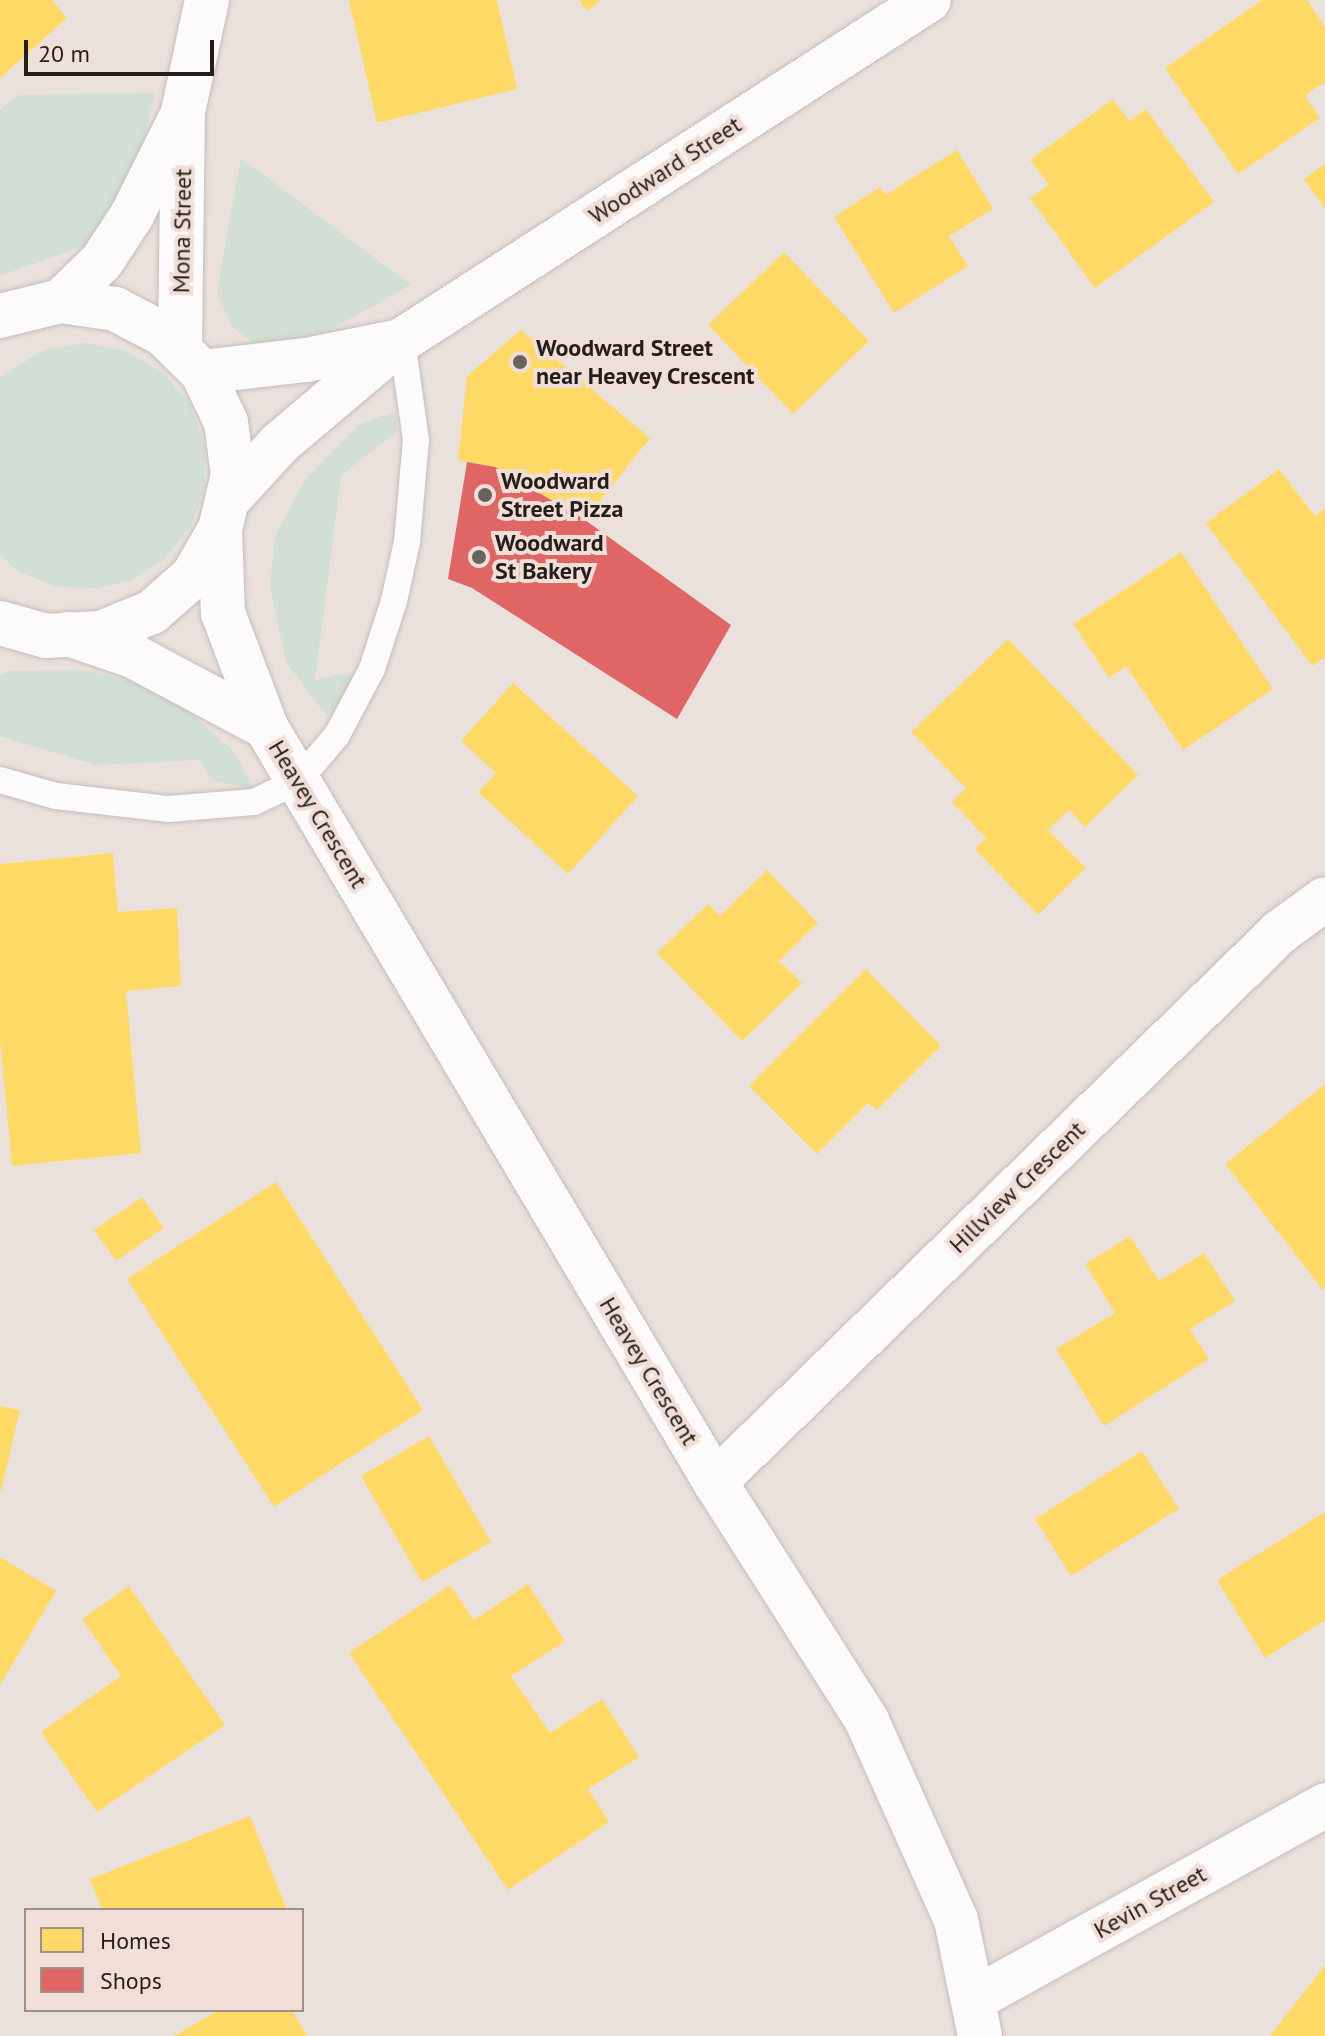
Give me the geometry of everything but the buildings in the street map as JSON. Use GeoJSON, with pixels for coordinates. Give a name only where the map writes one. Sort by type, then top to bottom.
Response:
{"type":"FeatureCollection","features":[{"type":"Feature","properties":{"kind":"street","name":"Mona Street"},"geometry":{"type":"LineString","coordinates":[[191,361],[183,112],[207,0]]}},
{"type":"Feature","properties":{"kind":"street","name":"Woodward Street"},"geometry":{"type":"LineString","coordinates":[[224,515],[280,443],[402,340],[929,0]]}},
{"type":"Feature","properties":{"kind":"street","name":"Mona Street"},"geometry":{"type":"LineString","coordinates":[[61,301],[102,261],[132,215],[183,112]]}},
{"type":"Feature","properties":{"kind":"street"},"geometry":{"type":"LineString","coordinates":[[0,316],[61,301],[115,309],[163,334],[191,361]]}},
{"type":"Feature","properties":{"kind":"street","name":"Woodward Street"},"geometry":{"type":"LineString","coordinates":[[191,361],[306,360],[402,340]]}},
{"type":"Feature","properties":{"kind":"street","name":"Heavey Crescent"},"geometry":{"type":"LineString","coordinates":[[191,361],[226,422],[233,475],[224,515],[223,613],[266,727],[715,1482],[867,1721],[956,1920],[978,2017]]}},
{"type":"Feature","properties":{"kind":"street"},"geometry":{"type":"LineString","coordinates":[[24,632],[101,633],[152,612],[193,576],[224,515]]}},
{"type":"Feature","properties":{"kind":"street","name":"Heavey Crescent"},"geometry":{"type":"LineString","coordinates":[[24,632],[133,656],[266,727]]}},
{"type":"Feature","properties":{"kind":"street","name":"Hillview Crescent"},"geometry":{"type":"LineString","coordinates":[[715,1482],[1281,931],[1325,899]]}},
{"type":"Feature","properties":{"kind":"street","name":"Kevin Street"},"geometry":{"type":"LineString","coordinates":[[978,2017],[1325,1805]]}},
{"type":"Feature","properties":{"kind":"lane"},"geometry":{"type":"LineString","coordinates":[[0,780],[56,796],[169,809],[254,802],[298,781],[337,735],[372,669],[394,601],[407,542],[416,440],[402,340]]}},
{"type":"Feature","properties":{"kind":"shaded area"},"geometry":{"type":"Polygon","coordinates":[[[155,93],[134,182],[100,240],[0,276],[0,110],[18,95],[155,93]]]}},
{"type":"Feature","properties":{"kind":"shaded area"},"geometry":{"type":"Polygon","coordinates":[[[241,158],[411,285],[332,329],[288,345],[254,344],[232,327],[217,292],[241,158]]]}},
{"type":"Feature","properties":{"kind":"shaded area"},"geometry":{"type":"Polygon","coordinates":[[[85,343],[126,351],[162,372],[190,404],[204,444],[205,486],[191,526],[164,559],[131,580],[94,589],[54,586],[18,571],[0,555],[0,378],[43,350],[85,343]]]}},
{"type":"Feature","properties":{"kind":"shaded area"},"geometry":{"type":"Polygon","coordinates":[[[395,412],[398,431],[341,475],[315,680],[347,673],[355,683],[344,709],[326,715],[286,662],[270,586],[275,536],[305,480],[361,423],[395,412]]]}},
{"type":"Feature","properties":{"kind":"shaded area"},"geometry":{"type":"Polygon","coordinates":[[[83,670],[147,685],[190,712],[234,752],[255,791],[212,780],[200,760],[96,765],[0,736],[0,675],[8,671],[83,670]]]}},
{"type":"Feature","properties":{"kind":"place","name":"Woodward Street near Heavey Crescent"},"geometry":{"type":"Point","coordinates":[520,362]}},
{"type":"Feature","properties":{"kind":"place","name":"Woodward Street Pizza"},"geometry":{"type":"Point","coordinates":[485,495]}},
{"type":"Feature","properties":{"kind":"place","name":"Woodward St Bakery"},"geometry":{"type":"Point","coordinates":[479,557]}}]}
